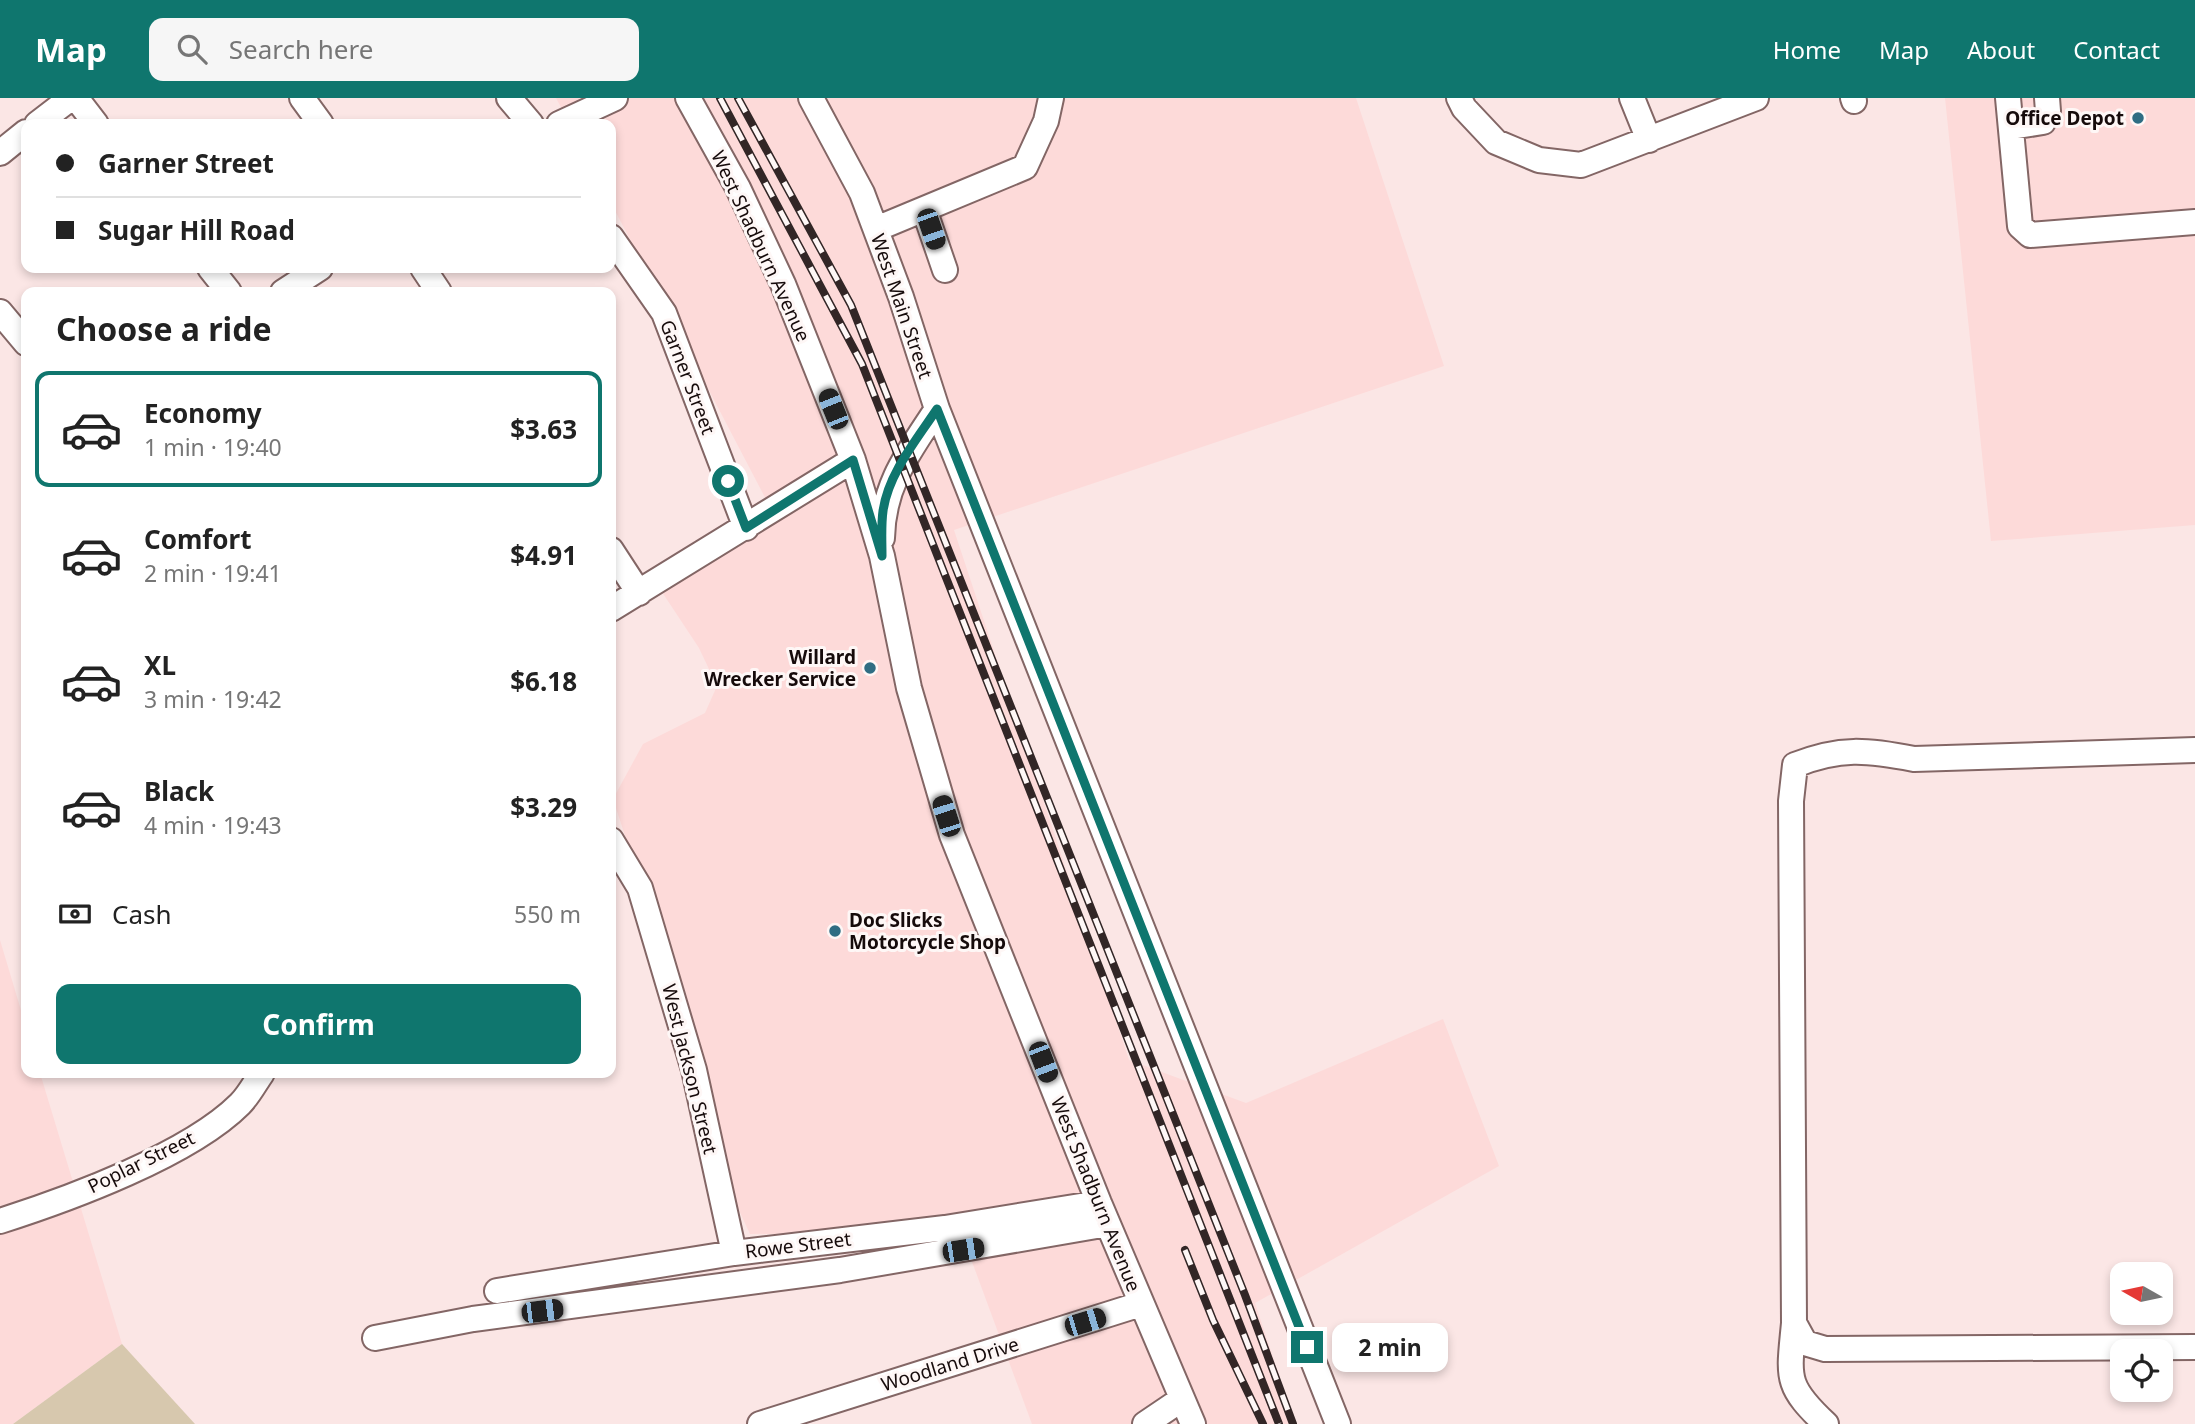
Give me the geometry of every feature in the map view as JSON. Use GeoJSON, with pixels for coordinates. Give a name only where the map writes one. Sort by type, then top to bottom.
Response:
{"type":"FeatureCollection","features":[{"type":"Feature","properties":{"kind":"street"},"geometry":{"type":"LineString","coordinates":[[44,119],[74,98],[92,119]]}},
{"type":"Feature","properties":{"kind":"street"},"geometry":{"type":"LineString","coordinates":[[302,98],[317,119]]}},
{"type":"Feature","properties":{"kind":"street"},"geometry":{"type":"LineString","coordinates":[[509,98],[527,119]]}},
{"type":"Feature","properties":{"kind":"street"},"geometry":{"type":"LineString","coordinates":[[570,119],[615,98]]}},
{"type":"Feature","properties":{"kind":"street","name":"West Shadburn Avenue"},"geometry":{"type":"LineString","coordinates":[[688,98],[738,188],[783,284],[853,460],[882,556],[909,688],[952,835],[1103,1214],[1193,1424]]}},
{"type":"Feature","properties":{"kind":"street","name":"West Main Street"},"geometry":{"type":"LineString","coordinates":[[811,98],[855,176],[876,229],[937,409],[1338,1424]]}},
{"type":"Feature","properties":{"kind":"street"},"geometry":{"type":"LineString","coordinates":[[876,229],[1025,166],[1046,121],[1051,98]]}},
{"type":"Feature","properties":{"kind":"street"},"geometry":{"type":"LineString","coordinates":[[1459,98],[1464,108],[1496,142],[1539,160],[1581,165],[1756,98]]}},
{"type":"Feature","properties":{"kind":"street"},"geometry":{"type":"LineString","coordinates":[[1632,98],[1649,140]]}},
{"type":"Feature","properties":{"kind":"street"},"geometry":{"type":"LineString","coordinates":[[2008,98],[2020,226],[2030,236],[2195,222]]}},
{"type":"Feature","properties":{"kind":"street"},"geometry":{"type":"LineString","coordinates":[[2011,127],[2043,122],[2048,111],[2047,98]]}},
{"type":"Feature","properties":{"kind":"street"},"geometry":{"type":"LineString","coordinates":[[0,152],[21,136]]}},
{"type":"Feature","properties":{"kind":"street"},"geometry":{"type":"LineString","coordinates":[[924,209],[945,270]]}},
{"type":"Feature","properties":{"kind":"street","name":"Garner Street"},"geometry":{"type":"LineString","coordinates":[[616,244],[664,313],[746,528]]}},
{"type":"Feature","properties":{"kind":"street"},"geometry":{"type":"LineString","coordinates":[[214,273],[225,287]]}},
{"type":"Feature","properties":{"kind":"street"},"geometry":{"type":"LineString","coordinates":[[290,287],[312,273]]}},
{"type":"Feature","properties":{"kind":"street"},"geometry":{"type":"LineString","coordinates":[[0,312],[21,337]]}},
{"type":"Feature","properties":{"kind":"street"},"geometry":{"type":"LineString","coordinates":[[882,556],[883,510],[887,499],[901,465],[937,409]]}},
{"type":"Feature","properties":{"kind":"street"},"geometry":{"type":"LineString","coordinates":[[616,606],[853,460]]}},
{"type":"Feature","properties":{"kind":"street"},"geometry":{"type":"LineString","coordinates":[[616,558],[639,593]]}},
{"type":"Feature","properties":{"kind":"street"},"geometry":{"type":"LineString","coordinates":[[1826,1424],[1800,1401],[1789,1376],[1794,1323],[1791,801],[1795,765],[1826,753],[1838,752],[1874,751],[1913,759],[2195,750]]}},
{"type":"Feature","properties":{"kind":"street","name":"West Jackson Street"},"geometry":{"type":"LineString","coordinates":[[616,848],[640,888],[694,1070],[734,1253]]}},
{"type":"Feature","properties":{"kind":"street","name":"Poplar Street"},"geometry":{"type":"LineString","coordinates":[[0,1221],[63,1200],[198,1136],[241,1103],[258,1078]]}},
{"type":"Feature","properties":{"kind":"street"},"geometry":{"type":"LineString","coordinates":[[375,1338],[472,1319],[840,1270],[1103,1214]]}},
{"type":"Feature","properties":{"kind":"street","name":"Rowe Street"},"geometry":{"type":"LineString","coordinates":[[498,1291],[734,1253],[945,1228],[1103,1214]]}},
{"type":"Feature","properties":{"kind":"street","name":"Woodland Drive"},"geometry":{"type":"LineString","coordinates":[[760,1424],[1141,1304]]}},
{"type":"Feature","properties":{"kind":"street"},"geometry":{"type":"LineString","coordinates":[[1794,1323],[1805,1343],[1825,1349],[2195,1347]]}},
{"type":"Feature","properties":{"kind":"street"},"geometry":{"type":"LineString","coordinates":[[1144,1424],[1182,1399]]}},
{"type":"Feature","properties":{"kind":"shaded area"},"geometry":{"type":"Polygon","coordinates":[[[556,98],[1356,98],[1444,366],[954,530],[1129,1060],[1246,1103],[1443,1019],[1499,1166],[1255,1303],[1295,1424],[1032,1424],[961,1232],[750,1234],[732,1195],[692,1040],[616,808],[616,794],[643,744],[705,713],[717,686],[699,648],[660,589],[771,509],[616,213],[616,119],[567,119],[556,98]]]}},
{"type":"Feature","properties":{"kind":"shaded area"},"geometry":{"type":"Polygon","coordinates":[[[1945,98],[2195,98],[2195,525],[1991,541],[1945,98]]]}},
{"type":"Feature","properties":{"kind":"shaded area"},"geometry":{"type":"Polygon","coordinates":[[[0,940],[21,1010],[21,1078],[42,1078],[122,1344],[13,1424],[0,1424],[0,940]]]}},
{"type":"Feature","properties":{"kind":"shaded area"},"geometry":{"type":"Polygon","coordinates":[[[122,1344],[195,1424],[13,1424],[122,1344]]]}},
{"type":"Feature","properties":{"kind":"railway"},"geometry":{"type":"LineString","coordinates":[[720,98],[862,364],[1279,1424]]}},
{"type":"Feature","properties":{"kind":"railway"},"geometry":{"type":"LineString","coordinates":[[738,98],[851,305],[1245,1295],[1293,1424]]}},
{"type":"Feature","properties":{"kind":"railway"},"geometry":{"type":"LineString","coordinates":[[1185,1250],[1213,1320],[1263,1424]]}},
{"type":"Feature","properties":{"kind":"place","name":"Office Depot"},"geometry":{"type":"Point","coordinates":[2138,118]}},
{"type":"Feature","properties":{"kind":"place","name":"Willard Wrecker Service"},"geometry":{"type":"Point","coordinates":[870,668]}},
{"type":"Feature","properties":{"kind":"place","name":"Doc Slicks Motorcycle Shop"},"geometry":{"type":"Point","coordinates":[835,931]}},
{"type":"Feature","properties":{"kind":"route"},"geometry":{"type":"LineString","coordinates":[[728,481],[746,528],[853,460],[882,556],[883,510],[895,477],[937,409],[1307,1347]]}}]}
